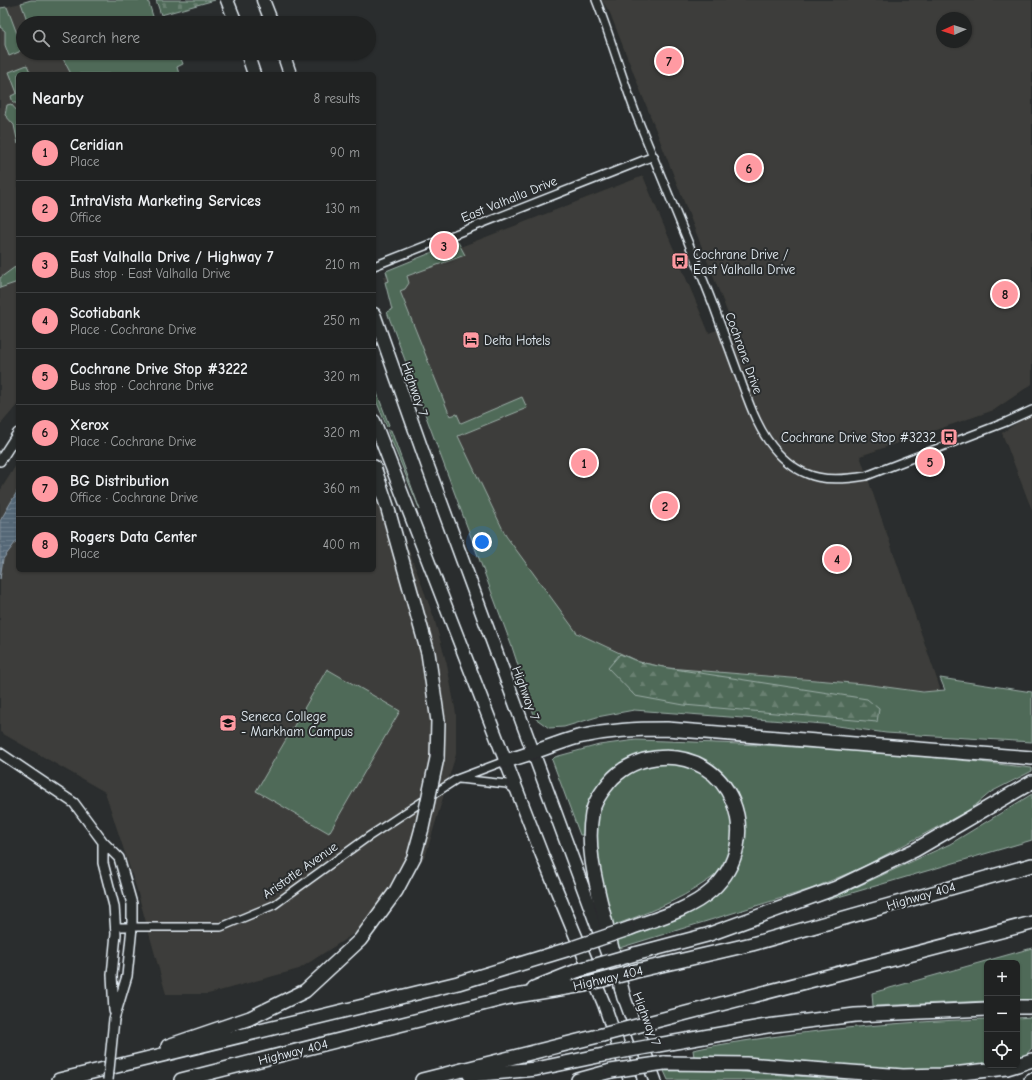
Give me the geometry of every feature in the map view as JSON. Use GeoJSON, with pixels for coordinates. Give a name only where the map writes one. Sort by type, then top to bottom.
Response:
{"type":"FeatureCollection","features":[{"type":"Feature","properties":{"kind":"highway"},"geometry":{"type":"LineString","coordinates":[[59,1080],[160,1049],[250,1018],[305,991],[360,940],[396,891],[414,857],[422,828],[437,758],[438,721],[428,653],[389,512],[376,473]]}},
{"type":"Feature","properties":{"kind":"highway"},"geometry":{"type":"LineString","coordinates":[[505,761],[577,738],[625,728],[667,729],[1032,758]]}},
{"type":"Feature","properties":{"kind":"highway"},"geometry":{"type":"LineString","coordinates":[[59,1080],[458,983],[568,949],[628,929],[696,901],[712,890],[730,870],[739,842],[740,826],[736,808],[728,791],[712,772],[690,761],[676,757],[642,760],[621,770],[602,790],[592,813],[590,845],[597,889],[624,998]]}},
{"type":"Feature","properties":{"kind":"highway"},"geometry":{"type":"LineString","coordinates":[[510,997],[579,970],[707,935],[836,888],[915,850],[1032,782]]}},
{"type":"Feature","properties":{"kind":"highway","name":"Highway 404"},"geometry":{"type":"LineString","coordinates":[[181,1080],[510,997],[584,985],[640,970],[752,944],[1032,865]]}},
{"type":"Feature","properties":{"kind":"highway"},"geometry":{"type":"LineString","coordinates":[[424,1079],[602,1035],[1032,923]]}},
{"type":"Feature","properties":{"kind":"highway"},"geometry":{"type":"LineString","coordinates":[[1020,1008],[1032,1007]]}},
{"type":"Feature","properties":{"kind":"highway"},"geometry":{"type":"LineString","coordinates":[[424,1079],[536,1069],[608,1054],[767,1026],[855,1015],[984,1009]]}},
{"type":"Feature","properties":{"kind":"highway"},"geometry":{"type":"LineString","coordinates":[[1020,1064],[1032,1060]]}},
{"type":"Feature","properties":{"kind":"highway"},"geometry":{"type":"LineString","coordinates":[[578,1080],[612,1071],[664,1063],[746,1064],[903,1076],[950,1074],[1007,1068]]}},
{"type":"Feature","properties":{"kind":"main road"},"geometry":{"type":"LineString","coordinates":[[227,0],[233,16]]}},
{"type":"Feature","properties":{"kind":"main road"},"geometry":{"type":"LineString","coordinates":[[263,0],[269,16]]}},
{"type":"Feature","properties":{"kind":"main road"},"geometry":{"type":"LineString","coordinates":[[249,60],[253,72]]}},
{"type":"Feature","properties":{"kind":"main road"},"geometry":{"type":"LineString","coordinates":[[285,60],[289,72]]}},
{"type":"Feature","properties":{"kind":"main road","name":"Highway 7"},"geometry":{"type":"LineString","coordinates":[[376,320],[427,464],[533,753],[655,1080]]}},
{"type":"Feature","properties":{"kind":"main road"},"geometry":{"type":"LineString","coordinates":[[376,426],[505,761],[604,1004],[630,1080]]}},
{"type":"Feature","properties":{"kind":"street","name":"Cochrane Drive"},"geometry":{"type":"LineString","coordinates":[[596,0],[639,122],[714,307],[753,413],[766,437],[778,453],[805,475],[821,479],[844,479],[866,476],[1006,422],[1032,410]]}},
{"type":"Feature","properties":{"kind":"street","name":"East Valhalla Drive"},"geometry":{"type":"LineString","coordinates":[[376,265],[654,156]]}},
{"type":"Feature","properties":{"kind":"street"},"geometry":{"type":"LineString","coordinates":[[0,461],[16,436]]}},
{"type":"Feature","properties":{"kind":"street"},"geometry":{"type":"LineString","coordinates":[[0,753],[74,803],[102,842],[119,858],[132,904],[132,927],[127,976],[114,1019]]}},
{"type":"Feature","properties":{"kind":"street","name":"Aristotle Avenue"},"geometry":{"type":"LineString","coordinates":[[115,927],[221,928],[274,905],[368,836],[457,779],[505,761]]}},
{"type":"Feature","properties":{"kind":"street"},"geometry":{"type":"LineString","coordinates":[[457,779],[507,784],[517,791]]}},
{"type":"Feature","properties":{"kind":"street"},"geometry":{"type":"LineString","coordinates":[[102,842],[103,863],[114,906],[115,927],[112,975],[114,1019],[108,1080]]}},
{"type":"Feature","properties":{"kind":"shaded area"},"geometry":{"type":"Polygon","coordinates":[[[602,0],[1032,0],[1032,384],[994,410],[860,456],[941,691],[815,691],[597,660],[516,570],[442,437],[383,277],[643,176],[709,333],[732,324],[610,13],[602,0]]]}},
{"type":"Feature","properties":{"kind":"shaded area"},"geometry":{"type":"Polygon","coordinates":[[[21,3],[26,16],[16,16],[16,60],[64,60],[70,72],[16,72],[16,406],[0,425],[0,8],[21,3]]]}},
{"type":"Feature","properties":{"kind":"shaded area"},"geometry":{"type":"Polygon","coordinates":[[[1032,413],[1032,510],[1002,433],[1032,413]]]}},
{"type":"Feature","properties":{"kind":"shaded area","name":"Seneca College - Markham Campus"},"geometry":{"type":"Polygon","coordinates":[[[376,462],[434,618],[447,665],[456,714],[456,754],[426,854],[386,913],[299,969],[208,994],[166,994],[137,890],[105,792],[0,732],[0,491],[16,465],[16,572],[376,572],[376,462]]]}},
{"type":"Feature","properties":{"kind":"green space"},"geometry":{"type":"Polygon","coordinates":[[[31,0],[148,0],[153,16],[26,16],[21,3],[31,0]]]}},
{"type":"Feature","properties":{"kind":"green space"},"geometry":{"type":"Polygon","coordinates":[[[156,0],[215,0],[161,15],[156,0]]]}},
{"type":"Feature","properties":{"kind":"green space"},"geometry":{"type":"Polygon","coordinates":[[[7,7],[16,31],[16,53],[9,56],[5,45],[5,31],[0,27],[0,8],[7,7]]]}},
{"type":"Feature","properties":{"kind":"green space"},"geometry":{"type":"Polygon","coordinates":[[[64,60],[182,60],[183,64],[177,67],[178,72],[70,72],[64,60]]]}},
{"type":"Feature","properties":{"kind":"green space"},"geometry":{"type":"Polygon","coordinates":[[[27,65],[30,72],[16,72],[16,90],[9,72],[27,65]]]}},
{"type":"Feature","properties":{"kind":"green space"},"geometry":{"type":"Polygon","coordinates":[[[16,94],[16,103],[13,103],[11,96],[16,94]]]}},
{"type":"Feature","properties":{"kind":"green space"},"geometry":{"type":"Polygon","coordinates":[[[11,104],[16,110],[16,134],[14,125],[5,115],[7,105],[11,104]]]}},
{"type":"Feature","properties":{"kind":"green space"},"geometry":{"type":"Polygon","coordinates":[[[458,242],[465,255],[407,276],[409,283],[405,289],[400,291],[450,416],[457,414],[461,423],[522,397],[527,408],[458,436],[506,536],[577,633],[639,662],[668,668],[864,684],[923,692],[945,690],[940,678],[1032,692],[1032,742],[886,733],[824,724],[634,710],[597,717],[564,727],[549,728],[535,718],[512,647],[387,312],[392,310],[385,282],[389,281],[386,271],[458,242]]]}},
{"type":"Feature","properties":{"kind":"green space"},"geometry":{"type":"Polygon","coordinates":[[[15,267],[16,283],[0,288],[0,278],[15,267]]]}},
{"type":"Feature","properties":{"kind":"green space"},"geometry":{"type":"Polygon","coordinates":[[[376,390],[389,425],[387,427],[376,401],[376,390]]]}},
{"type":"Feature","properties":{"kind":"green space"},"geometry":{"type":"Polygon","coordinates":[[[388,430],[391,430],[420,510],[388,432],[388,430]]]}},
{"type":"Feature","properties":{"kind":"green space"},"geometry":{"type":"Polygon","coordinates":[[[620,654],[639,662],[668,668],[867,699],[879,709],[877,722],[684,705],[635,696],[608,668],[620,654]]]}},
{"type":"Feature","properties":{"kind":"green space"},"geometry":{"type":"Polygon","coordinates":[[[327,669],[400,711],[329,833],[256,791],[327,669]]]}},
{"type":"Feature","properties":{"kind":"green space"},"geometry":{"type":"Polygon","coordinates":[[[636,740],[785,746],[884,753],[983,762],[1032,768],[1032,771],[991,792],[971,809],[863,867],[811,889],[616,949],[612,939],[710,898],[734,873],[744,844],[743,816],[732,789],[712,768],[687,754],[657,752],[625,762],[604,778],[590,799],[585,835],[580,835],[552,760],[555,757],[599,745],[636,740]]]}},
{"type":"Feature","properties":{"kind":"green space"},"geometry":{"type":"Polygon","coordinates":[[[651,764],[672,764],[688,767],[711,780],[719,789],[729,809],[732,820],[732,842],[725,863],[714,876],[685,895],[637,917],[612,926],[605,901],[597,854],[596,825],[598,814],[606,796],[618,782],[634,771],[651,764]]]}},
{"type":"Feature","properties":{"kind":"green space"},"geometry":{"type":"Polygon","coordinates":[[[1032,794],[1032,840],[828,900],[950,844],[1032,794]]]}},
{"type":"Feature","properties":{"kind":"green space"},"geometry":{"type":"Polygon","coordinates":[[[1032,948],[1032,1000],[1020,1000],[1020,960],[989,960],[1032,948]]]}},
{"type":"Feature","properties":{"kind":"green space"},"geometry":{"type":"Polygon","coordinates":[[[984,962],[984,1001],[873,1006],[872,993],[984,962]]]}},
{"type":"Feature","properties":{"kind":"green space"},"geometry":{"type":"Polygon","coordinates":[[[1032,1017],[1032,1048],[1024,1057],[1020,1058],[1020,1032],[1020,1018],[1032,1017]]]}},
{"type":"Feature","properties":{"kind":"green space"},"geometry":{"type":"Polygon","coordinates":[[[984,1019],[984,1065],[912,1071],[694,1057],[693,1050],[742,1041],[825,1030],[984,1019]]]}},
{"type":"Feature","properties":{"kind":"green space"},"geometry":{"type":"Polygon","coordinates":[[[717,1070],[848,1080],[668,1080],[664,1071],[717,1070]]]}},
{"type":"Feature","properties":{"kind":"water"},"geometry":{"type":"Polygon","coordinates":[[[16,493],[16,542],[3,559],[0,579],[0,521],[16,493]]]}},
{"type":"Feature","properties":{"kind":"place","name":"BG Distribution"},"geometry":{"type":"Point","coordinates":[669,61]}},
{"type":"Feature","properties":{"kind":"place","name":"Xerox"},"geometry":{"type":"Point","coordinates":[749,168]}},
{"type":"Feature","properties":{"kind":"place","name":"East Valhalla Drive / Highway 7"},"geometry":{"type":"Point","coordinates":[444,246]}},
{"type":"Feature","properties":{"kind":"place","name":"Cochrane Drive / East Valhalla Drive"},"geometry":{"type":"Point","coordinates":[680,261]}},
{"type":"Feature","properties":{"kind":"place","name":"Rogers Data Center"},"geometry":{"type":"Point","coordinates":[1005,294]}},
{"type":"Feature","properties":{"kind":"place","name":"Delta Hotels"},"geometry":{"type":"Point","coordinates":[471,340]}},
{"type":"Feature","properties":{"kind":"place","name":"Cochrane Drive Stop #3232"},"geometry":{"type":"Point","coordinates":[949,437]}},
{"type":"Feature","properties":{"kind":"place","name":"Cochrane Drive Stop #3222"},"geometry":{"type":"Point","coordinates":[930,462]}},
{"type":"Feature","properties":{"kind":"place","name":"Ceridian"},"geometry":{"type":"Point","coordinates":[584,463]}},
{"type":"Feature","properties":{"kind":"place","name":"IntraVista Marketing Services"},"geometry":{"type":"Point","coordinates":[665,506]}},
{"type":"Feature","properties":{"kind":"place","name":"Scotiabank"},"geometry":{"type":"Point","coordinates":[837,559]}},
{"type":"Feature","properties":{"kind":"place","name":"Seneca College - Markham Campus"},"geometry":{"type":"Point","coordinates":[228,723]}}]}
